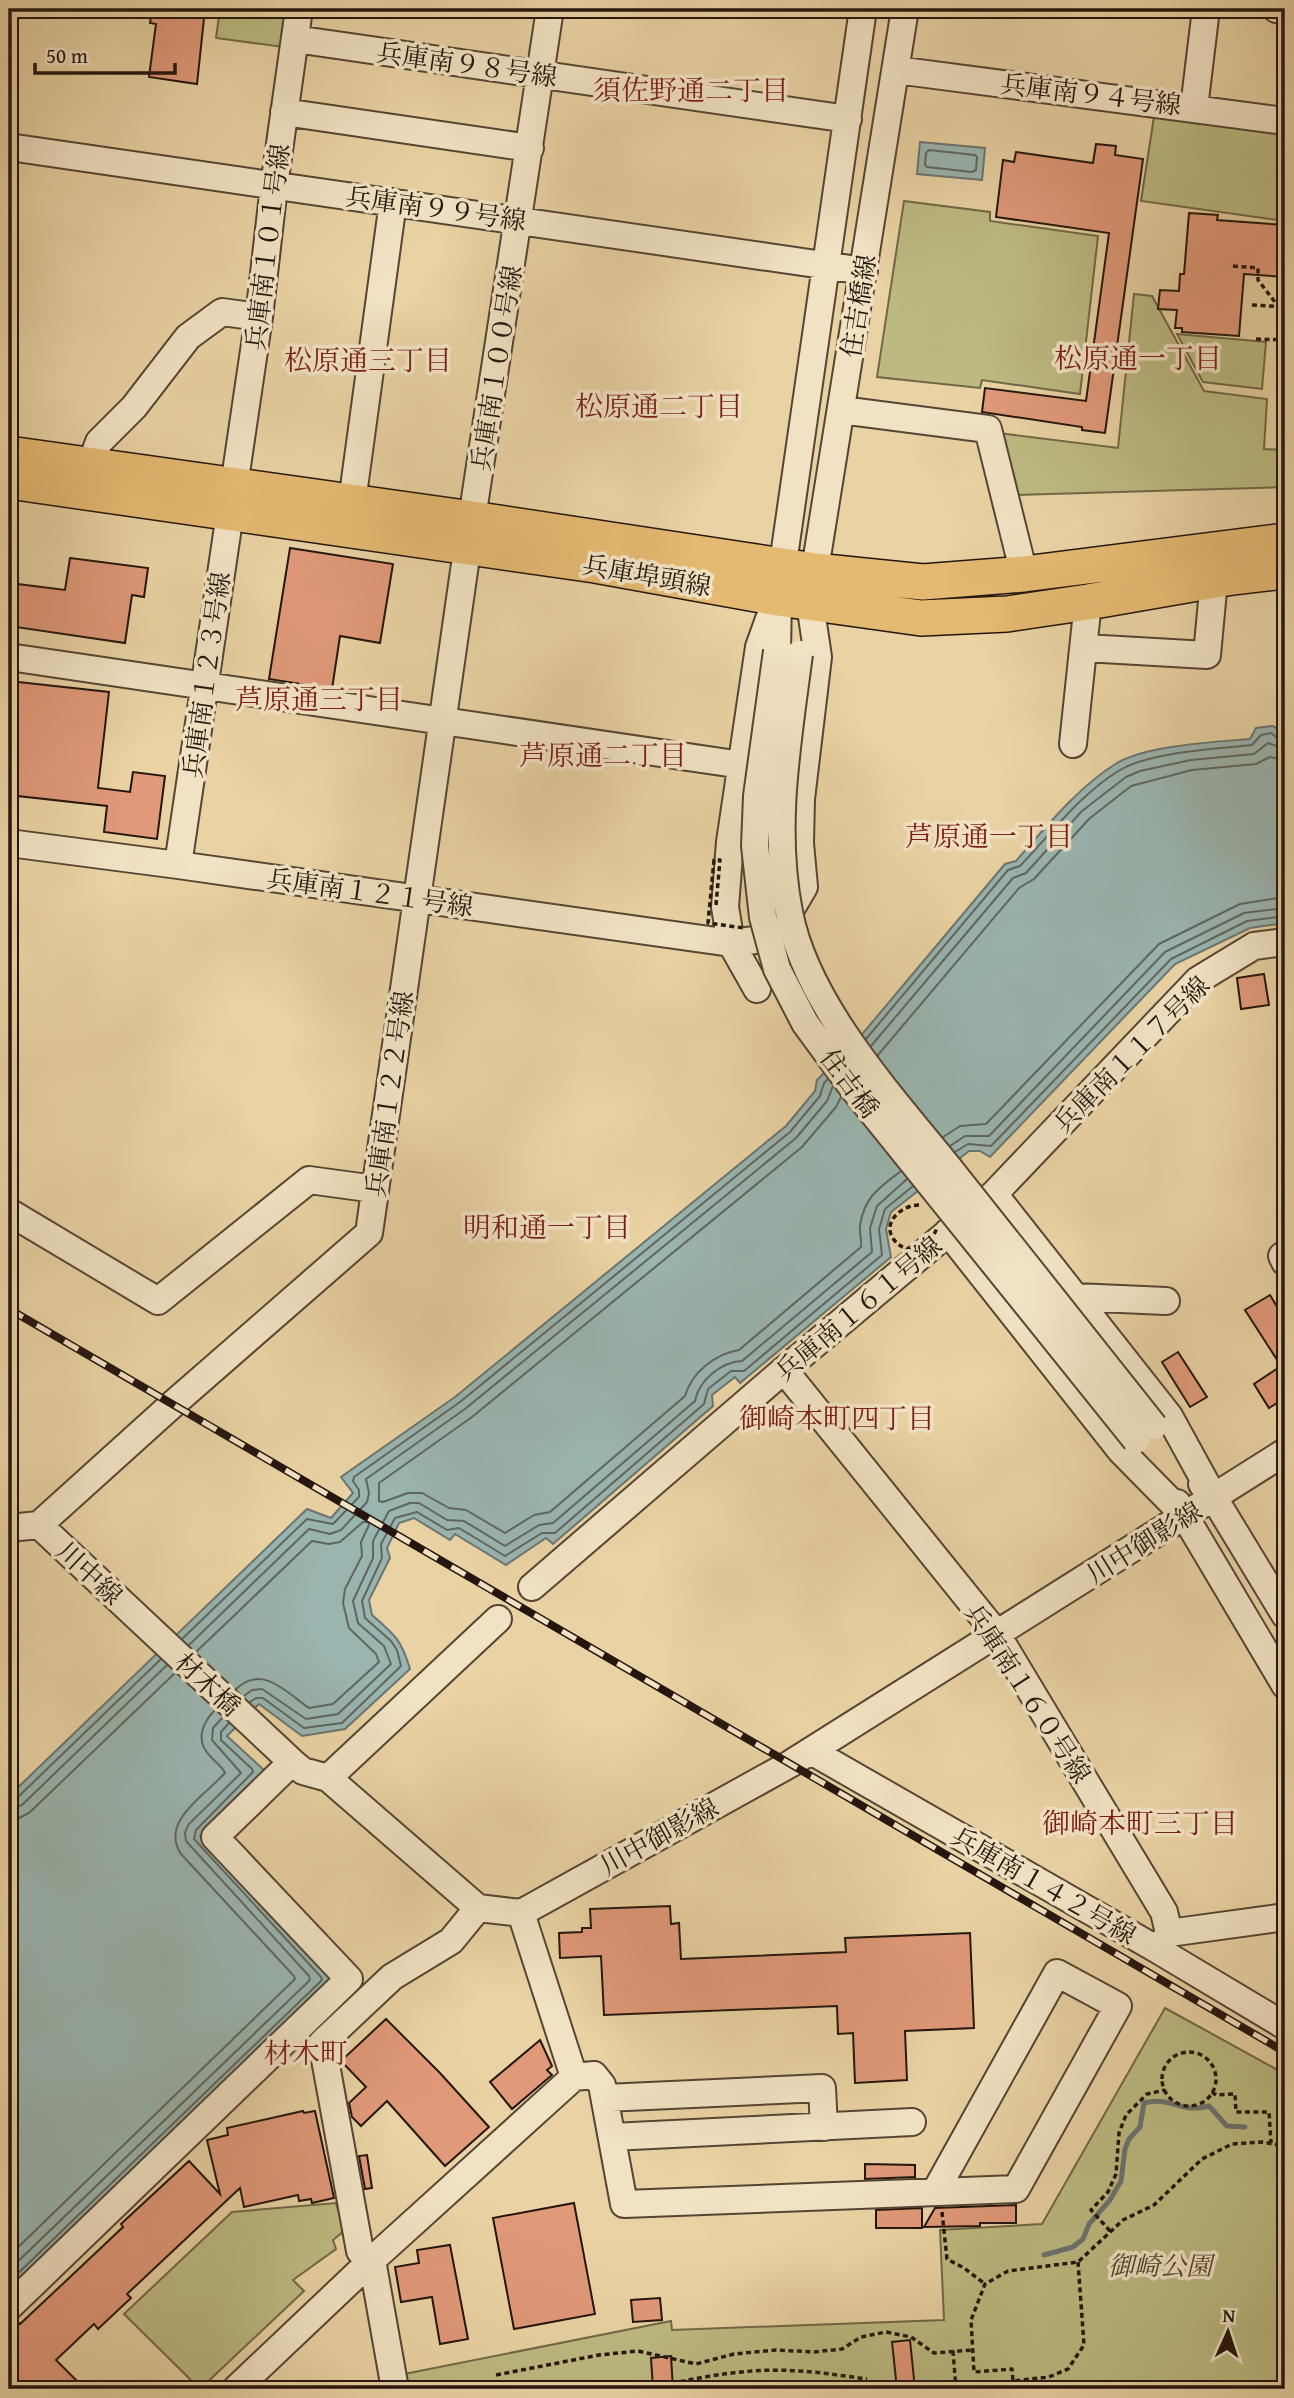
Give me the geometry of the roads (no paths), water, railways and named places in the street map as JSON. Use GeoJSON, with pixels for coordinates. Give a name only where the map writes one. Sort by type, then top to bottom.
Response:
{"type":"FeatureCollection","features":[{"type":"Feature","properties":{"kind":"main road","name":"兵庫埠頭線"},"geometry":{"type":"LineString","coordinates":[[24,470],[90,466],[232,499],[352,502],[470,534]]}},
{"type":"Feature","properties":{"kind":"main road","name":"兵庫埠頭線"},"geometry":{"type":"LineString","coordinates":[[24,470],[796,584],[921,618],[1007,614],[1088,603],[1224,568],[1285,541]]}},
{"type":"Feature","properties":{"kind":"main road","name":"兵庫埠頭線"},"geometry":{"type":"LineString","coordinates":[[796,584],[923,582],[1024,574],[1082,566],[1285,571]]}},
{"type":"Feature","properties":{"kind":"main road"},"geometry":{"type":"LineString","coordinates":[[1082,566],[1088,603]]}},
{"type":"Feature","properties":{"kind":"street","name":"兵庫南１０１号線"},"geometry":{"type":"LineString","coordinates":[[232,499],[299,9]]}},
{"type":"Feature","properties":{"kind":"street","name":"兵庫南１００号線"},"geometry":{"type":"LineString","coordinates":[[470,534],[550,9]]}},
{"type":"Feature","properties":{"kind":"street","name":"住吉橋線"},"geometry":{"type":"LineString","coordinates":[[796,584],[826,265],[863,9]]}},
{"type":"Feature","properties":{"kind":"street","name":"住吉橋線"},"geometry":{"type":"LineString","coordinates":[[796,584],[841,410],[905,9]]}},
{"type":"Feature","properties":{"kind":"street"},"geometry":{"type":"LineString","coordinates":[[1194,108],[1206,9]]}},
{"type":"Feature","properties":{"kind":"street"},"geometry":{"type":"LineString","coordinates":[[1276,9],[1285,10]]}},
{"type":"Feature","properties":{"kind":"street","name":"兵庫南９８号線"},"geometry":{"type":"LineString","coordinates":[[295,39],[848,119]]}},
{"type":"Feature","properties":{"kind":"street","name":"兵庫南９４号線"},"geometry":{"type":"LineString","coordinates":[[895,69],[1285,121]]}},
{"type":"Feature","properties":{"kind":"street"},"geometry":{"type":"LineString","coordinates":[[284,113],[530,148]]}},
{"type":"Feature","properties":{"kind":"street","name":"兵庫南９９号線"},"geometry":{"type":"LineString","coordinates":[[9,147],[864,271]]}},
{"type":"Feature","properties":{"kind":"street"},"geometry":{"type":"LineString","coordinates":[[352,502],[393,202]]}},
{"type":"Feature","properties":{"kind":"street"},"geometry":{"type":"LineString","coordinates":[[90,466],[99,442],[134,407],[188,337],[222,312],[259,317]]}},
{"type":"Feature","properties":{"kind":"street"},"geometry":{"type":"LineString","coordinates":[[841,410],[988,429],[1024,574]]}},
{"type":"Feature","properties":{"kind":"street","name":"兵庫南１２３号線"},"geometry":{"type":"LineString","coordinates":[[178,865],[232,499]]}},
{"type":"Feature","properties":{"kind":"street","name":"兵庫南１２２号線"},"geometry":{"type":"LineString","coordinates":[[39,1525],[369,1233],[470,534]]}},
{"type":"Feature","properties":{"kind":"street"},"geometry":{"type":"LineString","coordinates":[[1085,648],[1207,655],[1224,568]]}},
{"type":"Feature","properties":{"kind":"street"},"geometry":{"type":"LineString","coordinates":[[757,989],[738,935],[725,908],[730,842],[759,647],[796,584]]}},
{"type":"Feature","properties":{"kind":"street"},"geometry":{"type":"LineString","coordinates":[[738,935],[755,940],[784,921],[804,887],[800,843],[801,799],[818,657],[796,584]]}},
{"type":"Feature","properties":{"kind":"street","name":"住吉橋"},"geometry":{"type":"LineString","coordinates":[[796,584],[788,652],[780,796],[780,848],[789,913],[804,963],[830,1010],[874,1073],[1145,1433]]}},
{"type":"Feature","properties":{"kind":"street"},"geometry":{"type":"LineString","coordinates":[[1073,744],[1088,603]]}},
{"type":"Feature","properties":{"kind":"street"},"geometry":{"type":"LineString","coordinates":[[9,657],[742,765]]}},
{"type":"Feature","properties":{"kind":"street","name":"兵庫南１２１号線"},"geometry":{"type":"LineString","coordinates":[[9,843],[417,899],[738,935]]}},
{"type":"Feature","properties":{"kind":"street","name":"兵庫南１１７号線"},"geometry":{"type":"LineString","coordinates":[[994,1194],[1198,980],[1254,946],[1285,942]]}},
{"type":"Feature","properties":{"kind":"street"},"geometry":{"type":"LineString","coordinates":[[9,1212],[158,1301],[309,1180],[375,1189]]}},
{"type":"Feature","properties":{"kind":"street"},"geometry":{"type":"LineString","coordinates":[[994,1194],[1169,1416],[1214,1498],[1285,1615]]}},
{"type":"Feature","properties":{"kind":"street","name":"兵庫南１６１号線"},"geometry":{"type":"LineString","coordinates":[[532,1587],[994,1194]]}},
{"type":"Feature","properties":{"kind":"street"},"geometry":{"type":"LineString","coordinates":[[948,1232],[1121,1451],[1185,1516]]}},
{"type":"Feature","properties":{"kind":"street"},"geometry":{"type":"LineString","coordinates":[[1075,1297],[1166,1301]]}},
{"type":"Feature","properties":{"kind":"street","name":"兵庫南１６０号線"},"geometry":{"type":"LineString","coordinates":[[784,1370],[996,1633],[1164,1912],[1164,1942]]}},
{"type":"Feature","properties":{"kind":"street"},"geometry":{"type":"LineString","coordinates":[[1145,1433],[1214,1498]]}},
{"type":"Feature","properties":{"kind":"street"},"geometry":{"type":"LineString","coordinates":[[1145,1433],[1185,1516],[1285,1685]]}},
{"type":"Feature","properties":{"kind":"street","name":"川中御影線"},"geometry":{"type":"LineString","coordinates":[[521,1913],[811,1751],[1285,1452]]}},
{"type":"Feature","properties":{"kind":"street","name":"川中線"},"geometry":{"type":"LineString","coordinates":[[9,1528],[39,1525],[163,1642]]}},
{"type":"Feature","properties":{"kind":"street"},"geometry":{"type":"LineString","coordinates":[[328,1778],[498,1619]]}},
{"type":"Feature","properties":{"kind":"street","name":"材木橋"},"geometry":{"type":"LineString","coordinates":[[163,1642],[297,1767]]}},
{"type":"Feature","properties":{"kind":"street","name":"兵庫南１４２号線"},"geometry":{"type":"LineString","coordinates":[[811,1751],[1164,1942],[1285,1917]]}},
{"type":"Feature","properties":{"kind":"street"},"geometry":{"type":"LineString","coordinates":[[9,2307],[349,1979],[215,1836],[297,1767],[328,1778],[478,1908],[521,1913],[574,2077]]}},
{"type":"Feature","properties":{"kind":"street"},"geometry":{"type":"LineString","coordinates":[[395,2389],[372,2260],[360,2251],[322,2043],[392,1977],[451,1941],[478,1908]]}},
{"type":"Feature","properties":{"kind":"street"},"geometry":{"type":"LineString","coordinates":[[1164,1942],[1285,2026]]}},
{"type":"Feature","properties":{"kind":"street"},"geometry":{"type":"LineString","coordinates":[[236,2389],[372,2260],[574,2077],[594,2075],[603,2085],[624,2204],[938,2192],[1016,2189],[1118,2006],[1057,1973],[938,2192]]}},
{"type":"Feature","properties":{"kind":"street"},"geometry":{"type":"LineString","coordinates":[[605,2098],[822,2088],[824,2127]]}},
{"type":"Feature","properties":{"kind":"street"},"geometry":{"type":"LineString","coordinates":[[737,2092],[738,2131]]}},
{"type":"Feature","properties":{"kind":"street"},"geometry":{"type":"LineString","coordinates":[[612,2137],[912,2122]]}},
{"type":"Feature","properties":{"kind":"water"},"geometry":{"type":"Polygon","coordinates":[[[920,142],[985,148],[982,180],[917,174],[920,142]]]}},
{"type":"Feature","properties":{"kind":"water"},"geometry":{"type":"Polygon","coordinates":[[[1273,726],[1285,734],[1285,923],[1250,928],[1175,964],[990,1157],[980,1151],[969,1151],[891,1212],[886,1229],[891,1257],[740,1383],[735,1377],[712,1395],[713,1406],[553,1544],[546,1538],[506,1565],[455,1534],[450,1540],[414,1518],[399,1523],[387,1548],[390,1558],[369,1600],[372,1615],[396,1638],[410,1669],[345,1729],[302,1736],[259,1704],[227,1736],[265,1771],[200,1836],[333,1979],[9,2292],[9,1796],[307,1509],[331,1518],[353,1493],[341,1477],[455,1397],[786,1126],[815,1091],[817,1080],[864,1032],[1005,864],[1016,861],[1089,783],[1117,763],[1146,752],[1182,745],[1250,739],[1256,728],[1273,726]]]}},
{"type":"Feature","properties":{"kind":"waterway"},"geometry":{"type":"LineString","coordinates":[[1044,2255],[1073,2247],[1083,2239],[1089,2224],[1110,2200],[1121,2181],[1129,2139],[1140,2127],[1144,2103],[1153,2101],[1190,2108],[1209,2106],[1227,2126],[1245,2127]]}},
{"type":"Feature","properties":{"kind":"railway"},"geometry":{"type":"LineString","coordinates":[[9,1309],[1285,2052]]}},
{"type":"Feature","properties":{"kind":"district","name":"須佐野通二丁目"},"geometry":{"type":"Point","coordinates":[691,89]}},
{"type":"Feature","properties":{"kind":"district","name":"松原通一丁目"},"geometry":{"type":"Point","coordinates":[1138,357]}},
{"type":"Feature","properties":{"kind":"district","name":"松原通三丁目"},"geometry":{"type":"Point","coordinates":[368,359]}},
{"type":"Feature","properties":{"kind":"district","name":"松原通二丁目"},"geometry":{"type":"Point","coordinates":[659,405]}},
{"type":"Feature","properties":{"kind":"district","name":"芦原通三丁目"},"geometry":{"type":"Point","coordinates":[319,698]}},
{"type":"Feature","properties":{"kind":"district","name":"芦原通二丁目"},"geometry":{"type":"Point","coordinates":[603,754]}},
{"type":"Feature","properties":{"kind":"district","name":"芦原通一丁目"},"geometry":{"type":"Point","coordinates":[989,835]}},
{"type":"Feature","properties":{"kind":"district","name":"明和通一丁目"},"geometry":{"type":"Point","coordinates":[547,1226]}},
{"type":"Feature","properties":{"kind":"district","name":"御崎本町四丁目"},"geometry":{"type":"Point","coordinates":[837,1417]}},
{"type":"Feature","properties":{"kind":"district","name":"御崎本町三丁目"},"geometry":{"type":"Point","coordinates":[1140,1822]}},
{"type":"Feature","properties":{"kind":"district","name":"材木町"},"geometry":{"type":"Point","coordinates":[306,2052]}},
{"type":"Feature","properties":{"kind":"park label","name":"御崎公園"},"geometry":{"type":"Point","coordinates":[1160,2265]}}]}
